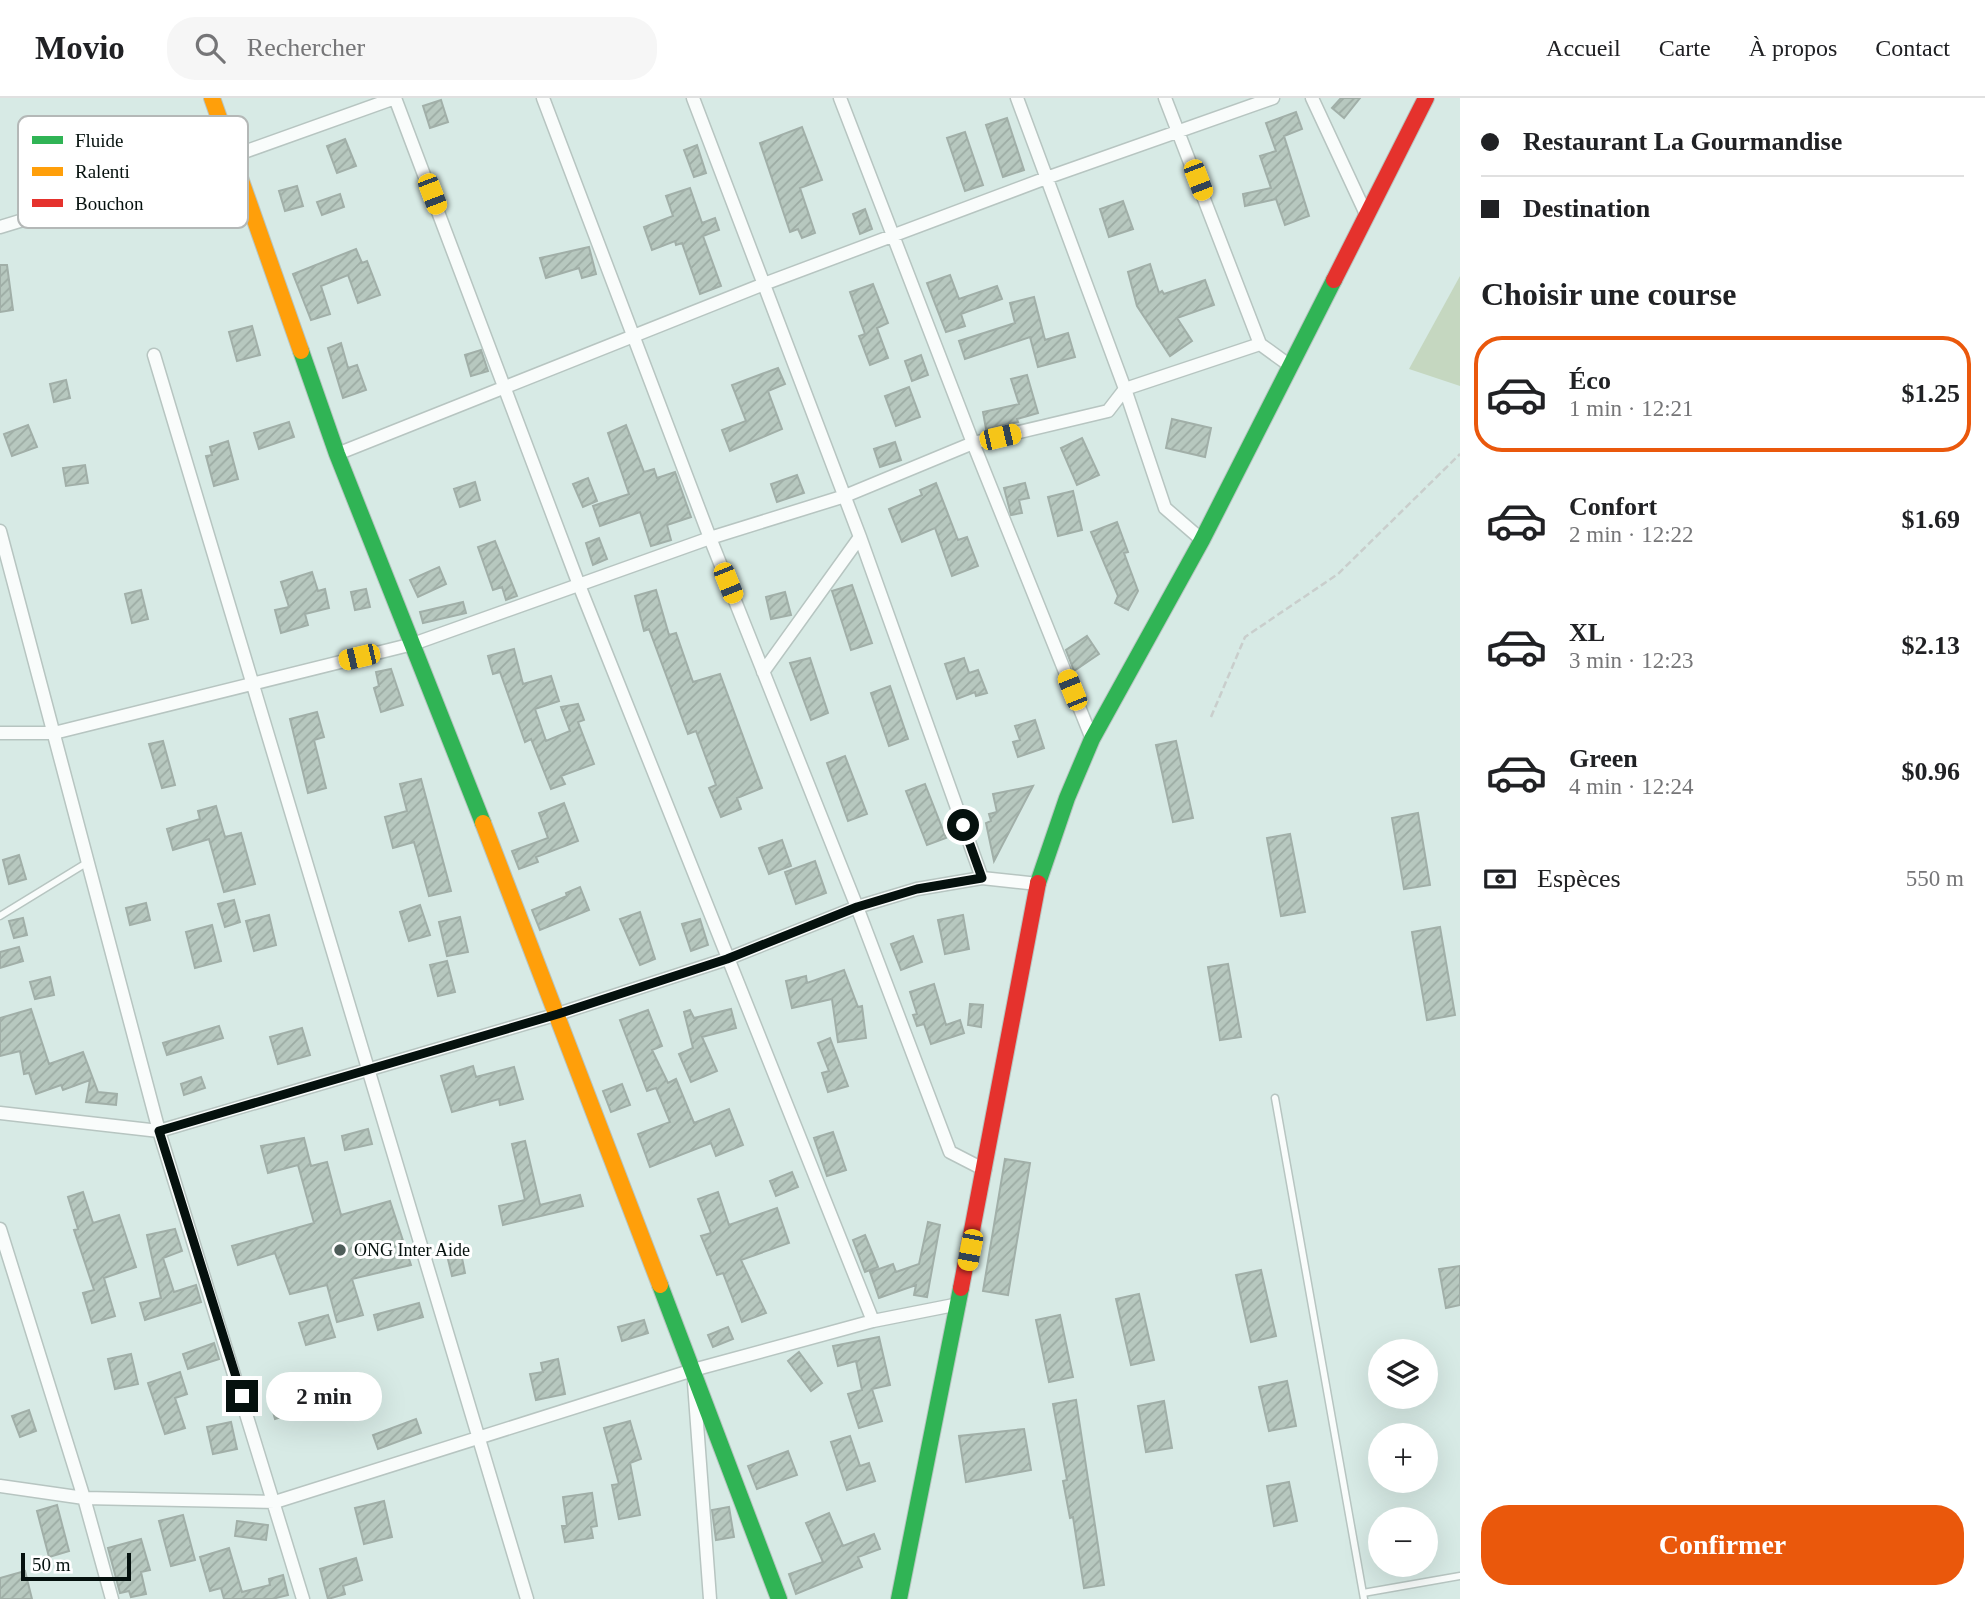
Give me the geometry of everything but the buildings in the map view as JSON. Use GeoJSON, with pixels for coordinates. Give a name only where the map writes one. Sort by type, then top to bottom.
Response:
{"type":"FeatureCollection","features":[{"type":"Feature","properties":{"kind":"main road"},"geometry":{"type":"LineString","coordinates":[[212,98],[217,116]]}},
{"type":"Feature","properties":{"kind":"main road"},"geometry":{"type":"LineString","coordinates":[[899,1599],[959,1304],[1038,884],[1067,798],[1093,739],[1202,540],[1426,98]]}},
{"type":"Feature","properties":{"kind":"main road"},"geometry":{"type":"LineString","coordinates":[[248,207],[337,454],[558,1014],[779,1599]]}},
{"type":"Feature","properties":{"kind":"street"},"geometry":{"type":"LineString","coordinates":[[248,151],[395,98],[579,585],[873,1321]]}},
{"type":"Feature","properties":{"kind":"street"},"geometry":{"type":"LineString","coordinates":[[543,98],[710,538],[857,907],[950,1152],[985,1170]]}},
{"type":"Feature","properties":{"kind":"street"},"geometry":{"type":"LineString","coordinates":[[693,98],[845,496],[982,878]]}},
{"type":"Feature","properties":{"kind":"street"},"geometry":{"type":"LineString","coordinates":[[839,98],[972,443],[1093,739]]}},
{"type":"Feature","properties":{"kind":"street"},"geometry":{"type":"LineString","coordinates":[[1017,98],[1049,177],[1165,508],[1202,540]]}},
{"type":"Feature","properties":{"kind":"street"},"geometry":{"type":"LineString","coordinates":[[1165,98],[1260,344],[1289,365]]}},
{"type":"Feature","properties":{"kind":"street"},"geometry":{"type":"LineString","coordinates":[[337,454],[764,284],[1049,177],[1273,98]]}},
{"type":"Feature","properties":{"kind":"street"},"geometry":{"type":"LineString","coordinates":[[1312,98],[1366,214]]}},
{"type":"Feature","properties":{"kind":"street"},"geometry":{"type":"LineString","coordinates":[[0,227],[18,222]]}},
{"type":"Feature","properties":{"kind":"street"},"geometry":{"type":"LineString","coordinates":[[0,733],[54,733],[414,644],[710,538],[845,496],[972,443],[1108,411],[1125,389],[1260,344]]}},
{"type":"Feature","properties":{"kind":"street"},"geometry":{"type":"LineString","coordinates":[[154,355],[250,683],[371,1070],[527,1599]]}},
{"type":"Feature","properties":{"kind":"street"},"geometry":{"type":"LineString","coordinates":[[0,531],[159,1131],[303,1599]]}},
{"type":"Feature","properties":{"kind":"street"},"geometry":{"type":"LineString","coordinates":[[764,672],[860,537]]}},
{"type":"Feature","properties":{"kind":"street"},"geometry":{"type":"LineString","coordinates":[[0,1113],[159,1131],[558,1014],[727,959],[857,907],[917,889],[982,878],[1038,884]]}},
{"type":"Feature","properties":{"kind":"street"},"geometry":{"type":"LineString","coordinates":[[0,1229],[84,1498],[112,1599]]}},
{"type":"Feature","properties":{"kind":"street"},"geometry":{"type":"LineString","coordinates":[[0,1486],[84,1498],[275,1502],[693,1370],[873,1321],[959,1304]]}},
{"type":"Feature","properties":{"kind":"street"},"geometry":{"type":"LineString","coordinates":[[693,1370],[710,1599]]}},
{"type":"Feature","properties":{"kind":"lane"},"geometry":{"type":"LineString","coordinates":[[0,915],[89,862]]}},
{"type":"Feature","properties":{"kind":"lane"},"geometry":{"type":"LineString","coordinates":[[1275,1098],[1363,1596],[1460,1576]]}},
{"type":"Feature","properties":{"kind":"path"},"geometry":{"type":"LineString","coordinates":[[1211,717],[1245,637],[1338,574],[1460,454]]}},
{"type":"Feature","properties":{"kind":"green space"},"geometry":{"type":"Polygon","coordinates":[[[1460,276],[1460,386],[1409,369],[1460,276]]]}},
{"type":"Feature","properties":{"kind":"traffic: fast"},"geometry":{"type":"LineString","coordinates":[[1038,883],[1067,798],[1092,739],[1202,540],[1334,280]]}},
{"type":"Feature","properties":{"kind":"traffic: fast"},"geometry":{"type":"LineString","coordinates":[[301,351],[337,454],[483,823]]}},
{"type":"Feature","properties":{"kind":"traffic: fast"},"geometry":{"type":"LineString","coordinates":[[660,1285],[779,1599]]}},
{"type":"Feature","properties":{"kind":"traffic: fast"},"geometry":{"type":"LineString","coordinates":[[899,1599],[961,1288]]}},
{"type":"Feature","properties":{"kind":"traffic: slow"},"geometry":{"type":"LineString","coordinates":[[212,98],[218,116]]}},
{"type":"Feature","properties":{"kind":"traffic: slow"},"geometry":{"type":"LineString","coordinates":[[248,200],[301,351]]}},
{"type":"Feature","properties":{"kind":"traffic: slow"},"geometry":{"type":"LineString","coordinates":[[483,823],[660,1285]]}},
{"type":"Feature","properties":{"kind":"traffic: jam"},"geometry":{"type":"LineString","coordinates":[[1334,280],[1426,98]]}},
{"type":"Feature","properties":{"kind":"traffic: jam"},"geometry":{"type":"LineString","coordinates":[[961,1288],[1038,883]]}},
{"type":"Feature","properties":{"kind":"place","name":"ONG Inter Aide"},"geometry":{"type":"Point","coordinates":[340,1250]}},
{"type":"Feature","properties":{"kind":"route"},"geometry":{"type":"LineString","coordinates":[[242,1396],[159,1131],[558,1014],[727,959],[857,907],[917,889],[982,878],[963,825]]}}]}
